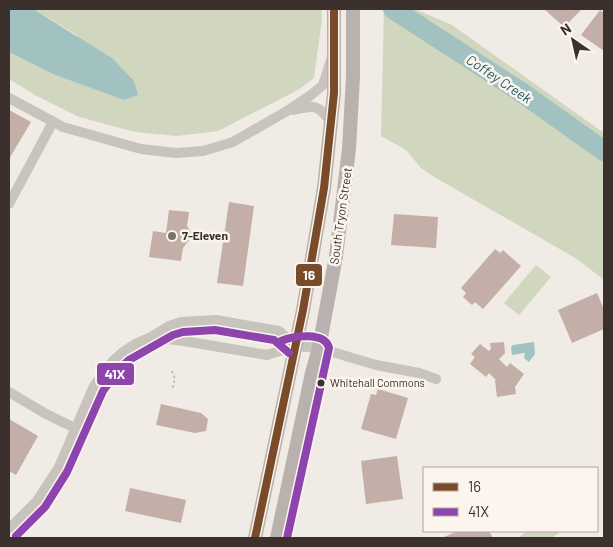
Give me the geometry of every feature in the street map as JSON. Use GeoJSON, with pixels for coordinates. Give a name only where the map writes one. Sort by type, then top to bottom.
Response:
{"type":"FeatureCollection","features":[{"type":"Feature","properties":{"kind":"main road","name":"South Tryon Street"},"geometry":{"type":"LineString","coordinates":[[255,538],[296,346],[324,188],[334,93],[334,9]]}},
{"type":"Feature","properties":{"kind":"main road","name":"South Tryon Street"},"geometry":{"type":"LineString","coordinates":[[277,538],[319,348],[336,256],[350,149],[353,9]]}},
{"type":"Feature","properties":{"kind":"street"},"geometry":{"type":"LineString","coordinates":[[9,98],[63,127],[141,149],[176,153],[203,150],[233,142],[287,112],[316,92],[323,85],[334,52]]}},
{"type":"Feature","properties":{"kind":"street"},"geometry":{"type":"LineString","coordinates":[[287,112],[306,107],[318,107],[331,122]]}},
{"type":"Feature","properties":{"kind":"street"},"geometry":{"type":"LineString","coordinates":[[9,204],[53,122]]}},
{"type":"Feature","properties":{"kind":"street"},"geometry":{"type":"LineString","coordinates":[[9,529],[37,501],[59,467],[94,386],[112,362],[136,343],[181,322],[216,320],[279,331],[296,346]]}},
{"type":"Feature","properties":{"kind":"street"},"geometry":{"type":"LineString","coordinates":[[151,337],[267,355],[296,346],[319,348],[376,365],[419,373],[436,379]]}},
{"type":"Feature","properties":{"kind":"street"},"geometry":{"type":"LineString","coordinates":[[9,392],[46,414],[75,428]]}},
{"type":"Feature","properties":{"kind":"path"},"geometry":{"type":"LineString","coordinates":[[172,371],[175,379],[172,390]]}},
{"type":"Feature","properties":{"kind":"green space"},"geometry":{"type":"Polygon","coordinates":[[[33,9],[321,9],[322,19],[314,78],[298,90],[218,131],[177,136],[135,132],[79,117],[35,95],[9,79],[9,52],[53,74],[77,35],[33,9]]]}},
{"type":"Feature","properties":{"kind":"green space"},"geometry":{"type":"Polygon","coordinates":[[[384,9],[415,9],[452,25],[604,133],[604,280],[577,259],[436,178],[421,168],[406,150],[381,136],[384,9]]]}},
{"type":"Feature","properties":{"kind":"green space"},"geometry":{"type":"Polygon","coordinates":[[[536,265],[551,277],[519,315],[504,303],[536,265]]]}},
{"type":"Feature","properties":{"kind":"green space"},"geometry":{"type":"Polygon","coordinates":[[[526,532],[560,532],[552,538],[518,538],[526,532]]]}},
{"type":"Feature","properties":{"kind":"water"},"geometry":{"type":"Polygon","coordinates":[[[9,9],[33,9],[112,58],[134,81],[138,95],[124,100],[53,74],[9,52],[9,9]]]}},
{"type":"Feature","properties":{"kind":"water"},"geometry":{"type":"Polygon","coordinates":[[[534,342],[535,354],[529,362],[524,358],[525,353],[512,355],[511,347],[513,345],[534,342]]]}},
{"type":"Feature","properties":{"kind":"building"},"geometry":{"type":"Polygon","coordinates":[[[544,9],[582,9],[564,27],[544,9]]]}},
{"type":"Feature","properties":{"kind":"building"},"geometry":{"type":"Polygon","coordinates":[[[600,10],[604,13],[604,51],[581,35],[600,10]]]}},
{"type":"Feature","properties":{"kind":"building"},"geometry":{"type":"Polygon","coordinates":[[[9,110],[31,122],[9,159],[9,110]]]}},
{"type":"Feature","properties":{"kind":"building"},"geometry":{"type":"Polygon","coordinates":[[[229,202],[254,206],[243,286],[217,283],[229,202]]]}},
{"type":"Feature","properties":{"kind":"building","name":"7-Eleven"},"geometry":{"type":"Polygon","coordinates":[[[169,210],[189,212],[187,226],[191,232],[191,238],[183,248],[181,261],[149,257],[153,231],[166,233],[169,210]]]}},
{"type":"Feature","properties":{"kind":"building"},"geometry":{"type":"Polygon","coordinates":[[[394,214],[438,217],[436,248],[391,245],[394,214]]]}},
{"type":"Feature","properties":{"kind":"building"},"geometry":{"type":"Polygon","coordinates":[[[495,249],[500,253],[503,250],[521,266],[483,309],[475,302],[472,305],[463,297],[466,293],[461,288],[495,249]]]}},
{"type":"Feature","properties":{"kind":"building"},"geometry":{"type":"Polygon","coordinates":[[[597,293],[604,309],[604,329],[572,343],[558,310],[597,293]]]}},
{"type":"Feature","properties":{"kind":"building"},"geometry":{"type":"Polygon","coordinates":[[[504,342],[505,353],[499,359],[507,367],[510,363],[524,374],[515,387],[516,394],[497,397],[496,380],[489,373],[486,377],[470,364],[475,357],[471,354],[480,344],[489,351],[491,349],[490,343],[504,342]]]}},
{"type":"Feature","properties":{"kind":"building"},"geometry":{"type":"Polygon","coordinates":[[[378,389],[408,398],[396,439],[361,429],[371,394],[376,395],[378,389]]]}},
{"type":"Feature","properties":{"kind":"building"},"geometry":{"type":"Polygon","coordinates":[[[161,404],[201,413],[208,419],[206,431],[195,433],[156,425],[161,404]]]}},
{"type":"Feature","properties":{"kind":"building"},"geometry":{"type":"Polygon","coordinates":[[[9,419],[38,436],[16,475],[9,471],[9,419]]]}},
{"type":"Feature","properties":{"kind":"building"},"geometry":{"type":"Polygon","coordinates":[[[397,456],[403,499],[366,504],[361,461],[397,456]]]}},
{"type":"Feature","properties":{"kind":"building"},"geometry":{"type":"Polygon","coordinates":[[[130,488],[186,500],[181,523],[125,511],[130,488]]]}},
{"type":"Feature","properties":{"kind":"building"},"geometry":{"type":"Polygon","coordinates":[[[456,532],[490,532],[493,538],[444,538],[456,532]]]}},
{"type":"Feature","properties":{"kind":"waterway","name":"Coffey Creek"},"geometry":{"type":"LineString","coordinates":[[393,9],[521,92],[604,151]]}},
{"type":"Feature","properties":{"kind":"transit line","name":"16"},"geometry":{"type":"LineString","coordinates":[[255,538],[303,310],[324,188],[334,93],[334,9]]}},
{"type":"Feature","properties":{"kind":"transit line","name":"41X"},"geometry":{"type":"LineString","coordinates":[[16,536],[45,507],[67,472],[103,391],[119,369],[129,360],[173,335],[183,332],[215,330],[274,340],[289,353]]}},
{"type":"Feature","properties":{"kind":"transit line","name":"41X"},"geometry":{"type":"LineString","coordinates":[[281,341],[308,336],[315,337],[322,339],[329,348],[287,538]]}},
{"type":"Feature","properties":{"kind":"place","name":"7-Eleven"},"geometry":{"type":"Point","coordinates":[172,236]}},
{"type":"Feature","properties":{"kind":"place","name":"Whitehall Commons"},"geometry":{"type":"Point","coordinates":[321,383]}}]}
